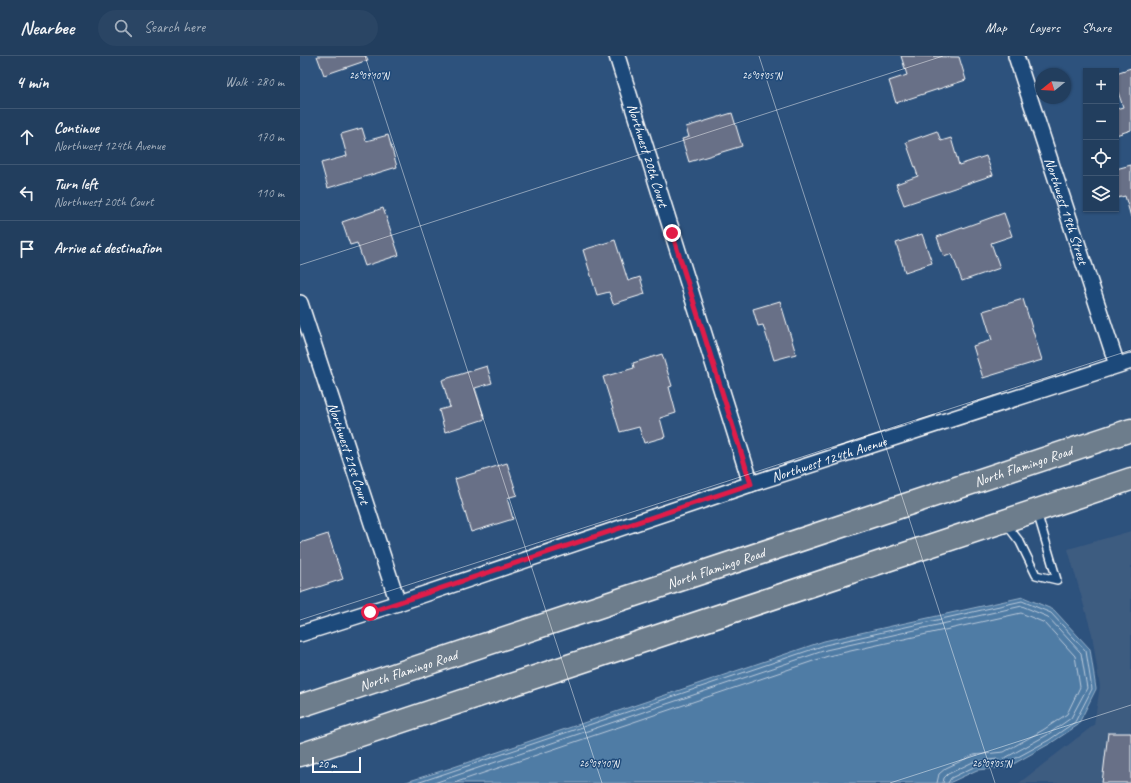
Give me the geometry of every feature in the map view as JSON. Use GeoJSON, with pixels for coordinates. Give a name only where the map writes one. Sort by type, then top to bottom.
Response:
{"type":"FeatureCollection","features":[{"type":"Feature","properties":{"kind":"highway","name":"North Flamingo Road"},"geometry":{"type":"LineString","coordinates":[[300,706],[1131,430]]}},
{"type":"Feature","properties":{"kind":"highway"},"geometry":{"type":"LineString","coordinates":[[300,755],[1131,479]]}},
{"type":"Feature","properties":{"kind":"street","name":"Northwest 20th Court"},"geometry":{"type":"LineString","coordinates":[[617,56],[751,484]]}},
{"type":"Feature","properties":{"kind":"street","name":"Northwest 19th Street"},"geometry":{"type":"LineString","coordinates":[[1016,56],[1117,365]]}},
{"type":"Feature","properties":{"kind":"street","name":"Northwest 21st Court"},"geometry":{"type":"LineString","coordinates":[[300,303],[398,603]]}},
{"type":"Feature","properties":{"kind":"street","name":"Northwest 124th Avenue"},"geometry":{"type":"LineString","coordinates":[[300,634],[398,603],[751,484],[1131,361]]}},
{"type":"Feature","properties":{"kind":"lane"},"geometry":{"type":"LineString","coordinates":[[1004,521],[1020,542],[1036,575],[1057,580],[1036,510]]}},
{"type":"Feature","properties":{"kind":"shaded area"},"geometry":{"type":"Polygon","coordinates":[[[1131,531],[1131,783],[1019,783],[1094,725],[1100,687],[1092,634],[1068,549],[1131,531]]]}},
{"type":"Feature","properties":{"kind":"water"},"geometry":{"type":"Polygon","coordinates":[[[1023,597],[1054,610],[1090,649],[1096,689],[1078,725],[1051,743],[1008,767],[977,770],[949,783],[403,783],[824,641],[1023,597]]]}},
{"type":"Feature","properties":{"kind":"building"},"geometry":{"type":"Polygon","coordinates":[[[317,56],[366,56],[368,60],[324,75],[317,56]]]}},
{"type":"Feature","properties":{"kind":"building"},"geometry":{"type":"Polygon","coordinates":[[[901,56],[959,57],[966,80],[896,103],[889,81],[907,75],[901,56]]]}},
{"type":"Feature","properties":{"kind":"building"},"geometry":{"type":"Polygon","coordinates":[[[1131,68],[1131,130],[1119,134],[1119,108],[1123,107],[1119,95],[1119,72],[1131,68]]]}},
{"type":"Feature","properties":{"kind":"building"},"geometry":{"type":"Polygon","coordinates":[[[732,113],[742,146],[689,162],[682,139],[689,137],[686,127],[732,113]]]}},
{"type":"Feature","properties":{"kind":"building"},"geometry":{"type":"Polygon","coordinates":[[[362,128],[366,141],[388,135],[397,167],[328,188],[321,163],[347,156],[341,134],[362,128]]]}},
{"type":"Feature","properties":{"kind":"building"},"geometry":{"type":"Polygon","coordinates":[[[937,131],[941,141],[951,138],[959,165],[986,156],[993,175],[904,205],[896,184],[918,176],[906,142],[937,131]]]}},
{"type":"Feature","properties":{"kind":"building"},"geometry":{"type":"Polygon","coordinates":[[[1131,165],[1131,217],[1125,196],[1119,198],[1119,168],[1131,165]]]}},
{"type":"Feature","properties":{"kind":"building"},"geometry":{"type":"Polygon","coordinates":[[[383,208],[399,255],[365,266],[357,243],[350,245],[342,222],[383,208]]]}},
{"type":"Feature","properties":{"kind":"building"},"geometry":{"type":"Polygon","coordinates":[[[1004,213],[1012,236],[991,243],[1000,268],[962,281],[952,254],[944,257],[937,237],[1004,213]]]}},
{"type":"Feature","properties":{"kind":"building"},"geometry":{"type":"Polygon","coordinates":[[[922,234],[932,263],[905,272],[896,243],[922,234]]]}},
{"type":"Feature","properties":{"kind":"building"},"geometry":{"type":"Polygon","coordinates":[[[615,240],[628,281],[640,277],[645,294],[613,304],[609,292],[597,295],[583,250],[615,240]]]}},
{"type":"Feature","properties":{"kind":"building"},"geometry":{"type":"Polygon","coordinates":[[[1023,299],[1042,360],[983,378],[973,346],[992,340],[983,311],[1023,299]]]}},
{"type":"Feature","properties":{"kind":"building"},"geometry":{"type":"Polygon","coordinates":[[[780,301],[796,354],[774,360],[763,325],[758,326],[753,309],[780,301]]]}},
{"type":"Feature","properties":{"kind":"building"},"geometry":{"type":"Polygon","coordinates":[[[662,354],[672,386],[669,387],[676,413],[660,418],[665,437],[644,443],[639,427],[620,432],[603,377],[634,368],[633,363],[662,354]]]}},
{"type":"Feature","properties":{"kind":"building"},"geometry":{"type":"Polygon","coordinates":[[[487,366],[492,383],[475,388],[485,419],[445,432],[439,410],[450,407],[442,380],[487,366]]]}},
{"type":"Feature","properties":{"kind":"building"},"geometry":{"type":"Polygon","coordinates":[[[507,463],[517,495],[507,498],[513,519],[471,532],[455,479],[507,463]]]}},
{"type":"Feature","properties":{"kind":"building"},"geometry":{"type":"Polygon","coordinates":[[[328,534],[343,579],[300,593],[300,543],[328,534]]]}},
{"type":"Feature","properties":{"kind":"building"},"geometry":{"type":"Polygon","coordinates":[[[1108,733],[1131,733],[1131,783],[1102,783],[1108,733]]]}},
{"type":"Feature","properties":{"kind":"route"},"geometry":{"type":"LineString","coordinates":[[370,612],[751,484],[672,233]]}}]}
